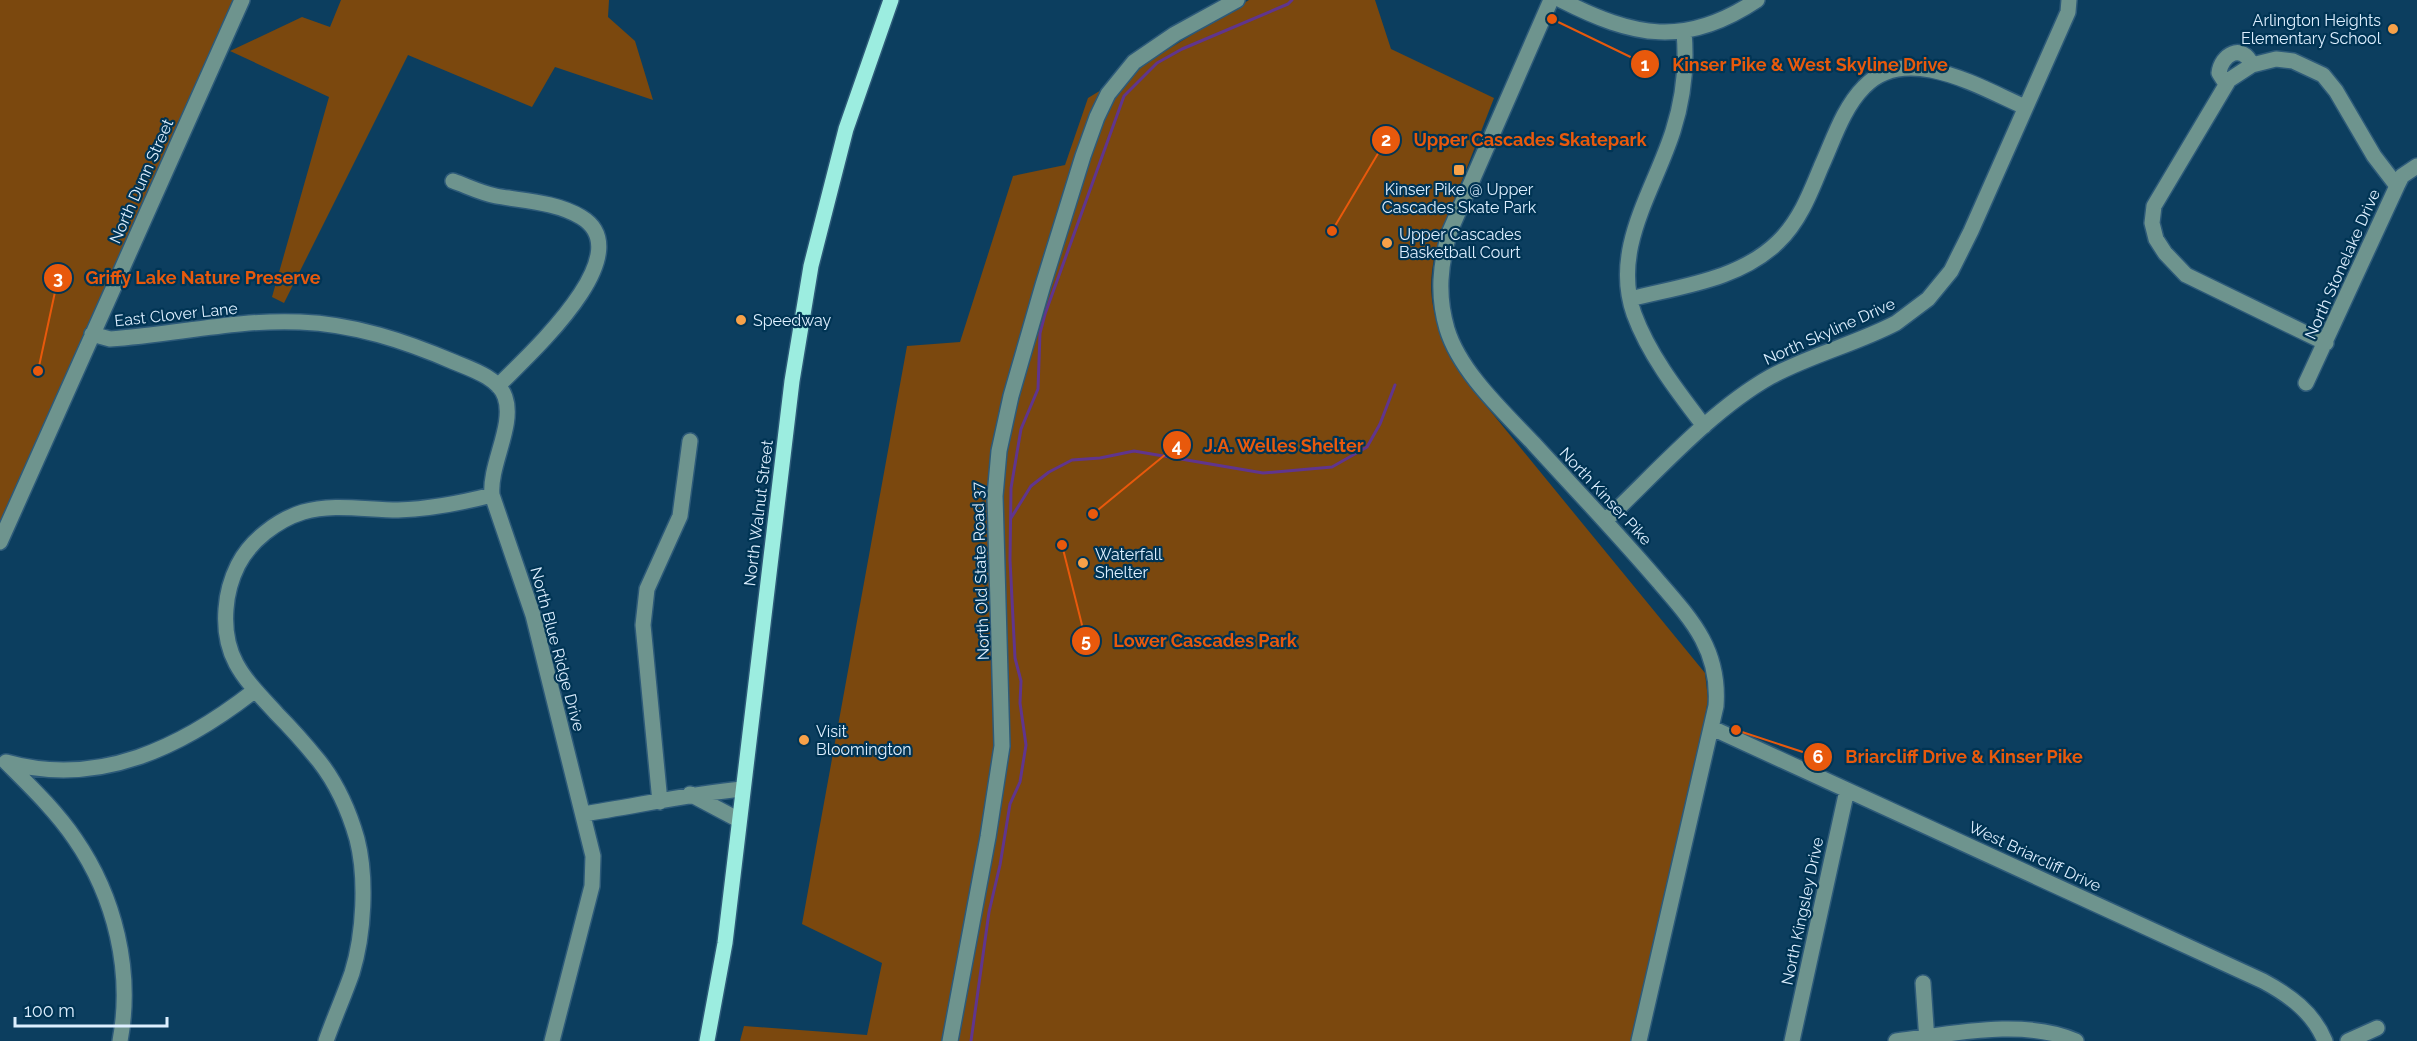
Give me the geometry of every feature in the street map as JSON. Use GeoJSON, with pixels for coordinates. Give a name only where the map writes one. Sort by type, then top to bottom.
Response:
{"type":"FeatureCollection","features":[{"type":"Feature","properties":{"kind":"main road","name":"North Walnut Street"},"geometry":{"type":"LineString","coordinates":[[707,1041],[725,943],[792,381],[811,266],[846,129],[891,0]]}},
{"type":"Feature","properties":{"kind":"street","name":"North Dunn Street"},"geometry":{"type":"LineString","coordinates":[[0,542],[242,0]]}},
{"type":"Feature","properties":{"kind":"street","name":"North Old State Road 37"},"geometry":{"type":"LineString","coordinates":[[950,1041],[986,848],[1002,746],[994,496],[999,451],[1011,396],[1042,285],[1097,117],[1108,94],[1134,62],[1175,34],[1237,0]]}},
{"type":"Feature","properties":{"kind":"street","name":"North Kinser Pike"},"geometry":{"type":"LineString","coordinates":[[1551,0],[1450,231],[1443,258],[1440,292],[1448,330],[1463,361],[1497,405],[1676,601],[1706,645],[1717,675],[1716,706],[1712,728],[1639,1041]]}},
{"type":"Feature","properties":{"kind":"street"},"geometry":{"type":"LineString","coordinates":[[1561,0],[1585,12],[1627,27],[1659,33],[1684,32],[1715,24],[1757,0]]}},
{"type":"Feature","properties":{"kind":"street","name":"North Skyline Drive"},"geometry":{"type":"LineString","coordinates":[[1605,521],[1732,402],[1770,377],[1896,323],[1934,294],[1958,258],[2068,12],[2069,0]]}},
{"type":"Feature","properties":{"kind":"street"},"geometry":{"type":"LineString","coordinates":[[1684,32],[1686,58],[1682,101],[1673,132],[1631,241],[1627,265],[1634,315],[1670,379],[1704,426]]}},
{"type":"Feature","properties":{"kind":"street"},"geometry":{"type":"LineString","coordinates":[[2326,343],[2186,275],[2165,254],[2153,232],[2152,214],[2158,198],[2226,84],[2219,73],[2223,61],[2236,52],[2248,56],[2252,65],[2276,59],[2294,61],[2323,75],[2336,91],[2374,156],[2397,186]]}},
{"type":"Feature","properties":{"kind":"street"},"geometry":{"type":"LineString","coordinates":[[1630,299],[1725,274],[1754,261],[1779,242],[1804,208],[1849,107],[1865,85],[1886,72],[1912,67],[1937,71],[2025,107]]}},
{"type":"Feature","properties":{"kind":"street","name":"North Stonelake Drive"},"geometry":{"type":"LineString","coordinates":[[2306,383],[2402,176],[2417,166]]}},
{"type":"Feature","properties":{"kind":"street"},"geometry":{"type":"LineString","coordinates":[[326,1041],[352,971],[363,899],[362,861],[350,817],[333,781],[306,746],[254,691],[231,656],[225,628],[227,598],[230,583],[241,559],[250,547],[270,529],[292,516],[318,509],[440,507],[492,495],[492,478],[507,411],[506,398],[498,386],[576,303],[595,265],[598,240],[588,222],[570,212],[544,204],[485,193],[453,181]]}},
{"type":"Feature","properties":{"kind":"street","name":"East Clover Lane"},"geometry":{"type":"LineString","coordinates":[[92,334],[110,339],[273,322],[323,324],[362,331],[417,347],[486,377],[498,386]]}},
{"type":"Feature","properties":{"kind":"street"},"geometry":{"type":"LineString","coordinates":[[660,802],[643,625],[644,605],[652,574],[680,516],[690,441]]}},
{"type":"Feature","properties":{"kind":"street","name":"North Blue Ridge Drive"},"geometry":{"type":"LineString","coordinates":[[492,495],[533,615],[593,856],[593,877],[552,1041]]}},
{"type":"Feature","properties":{"kind":"street"},"geometry":{"type":"LineString","coordinates":[[4,761],[38,768],[64,769],[114,765],[156,751],[195,732],[254,691]]}},
{"type":"Feature","properties":{"kind":"street","name":"West Briarcliff Drive"},"geometry":{"type":"LineString","coordinates":[[1712,728],[2263,981],[2283,992],[2304,1009],[2325,1041]]}},
{"type":"Feature","properties":{"kind":"street"},"geometry":{"type":"LineString","coordinates":[[4,761],[59,817],[75,838],[106,897],[120,947],[123,975],[124,1014],[120,1041]]}},
{"type":"Feature","properties":{"kind":"street"},"geometry":{"type":"LineString","coordinates":[[583,814],[660,802],[690,794],[742,789]]}},
{"type":"Feature","properties":{"kind":"street","name":"North Kingsley Drive"},"geometry":{"type":"LineString","coordinates":[[1792,1041],[1847,790]]}},
{"type":"Feature","properties":{"kind":"street"},"geometry":{"type":"LineString","coordinates":[[690,794],[739,820]]}},
{"type":"Feature","properties":{"kind":"street"},"geometry":{"type":"LineString","coordinates":[[1923,983],[1928,1039]]}},
{"type":"Feature","properties":{"kind":"street"},"geometry":{"type":"LineString","coordinates":[[1896,1041],[2026,1028],[2068,1039]]}},
{"type":"Feature","properties":{"kind":"street"},"geometry":{"type":"LineString","coordinates":[[2348,1041],[2377,1028]]}},
{"type":"Feature","properties":{"kind":"shaded area"},"geometry":{"type":"Polygon","coordinates":[[[0,0],[242,0],[0,542],[0,0]]]}},
{"type":"Feature","properties":{"kind":"shaded area"},"geometry":{"type":"Polygon","coordinates":[[[341,0],[609,0],[608,17],[635,41],[653,100],[555,67],[532,107],[408,55],[284,303],[272,297],[329,97],[230,51],[302,17],[330,27],[341,0]]]}},
{"type":"Feature","properties":{"kind":"shaded area"},"geometry":{"type":"Polygon","coordinates":[[[1249,0],[1375,0],[1391,49],[1494,98],[1438,243],[1431,290],[1435,317],[1452,357],[1469,385],[1705,673],[1708,699],[1703,729],[1631,1041],[740,1041],[744,1026],[867,1035],[882,963],[802,924],[907,346],[960,342],[1013,176],[1065,165],[1088,98],[1249,0]]]}},
{"type":"Feature","properties":{"kind":"waterway"},"geometry":{"type":"LineString","coordinates":[[971,1041],[989,912],[1000,865],[1010,804],[1020,782],[1026,745],[1020,703],[1021,681],[1015,658],[1010,560],[1011,488],[1021,429],[1038,389],[1040,333],[1045,314],[1124,96],[1157,63],[1182,49],[1288,4],[1292,0]]}},
{"type":"Feature","properties":{"kind":"waterway"},"geometry":{"type":"LineString","coordinates":[[1011,518],[1031,486],[1049,472],[1072,460],[1100,458],[1134,451],[1263,473],[1332,467],[1367,447],[1380,424],[1395,385]]}},
{"type":"Feature","properties":{"kind":"place","name":"Kinser Pike & West Skyline Drive"},"geometry":{"type":"Point","coordinates":[1552,19]}},
{"type":"Feature","properties":{"kind":"place","name":"Arlington Heights Elementary School"},"geometry":{"type":"Point","coordinates":[2393,29]}},
{"type":"Feature","properties":{"kind":"place","name":"Kinser Pike @ Upper Cascades Skate Park"},"geometry":{"type":"Point","coordinates":[1459,170]}},
{"type":"Feature","properties":{"kind":"place","name":"Upper Cascades Skatepark"},"geometry":{"type":"Point","coordinates":[1332,231]}},
{"type":"Feature","properties":{"kind":"place","name":"Upper Cascades Basketball Court"},"geometry":{"type":"Point","coordinates":[1387,243]}},
{"type":"Feature","properties":{"kind":"place","name":"Speedway"},"geometry":{"type":"Point","coordinates":[741,320]}},
{"type":"Feature","properties":{"kind":"place","name":"Griffy Lake Nature Preserve"},"geometry":{"type":"Point","coordinates":[38,371]}},
{"type":"Feature","properties":{"kind":"place","name":"J.A. Welles Shelter"},"geometry":{"type":"Point","coordinates":[1093,514]}},
{"type":"Feature","properties":{"kind":"place","name":"Lower Cascades Park"},"geometry":{"type":"Point","coordinates":[1062,545]}},
{"type":"Feature","properties":{"kind":"place","name":"Waterfall Shelter"},"geometry":{"type":"Point","coordinates":[1083,563]}},
{"type":"Feature","properties":{"kind":"place","name":"Briarcliff Drive & Kinser Pike"},"geometry":{"type":"Point","coordinates":[1736,730]}},
{"type":"Feature","properties":{"kind":"place","name":"Visit Bloomington"},"geometry":{"type":"Point","coordinates":[804,740]}}]}
